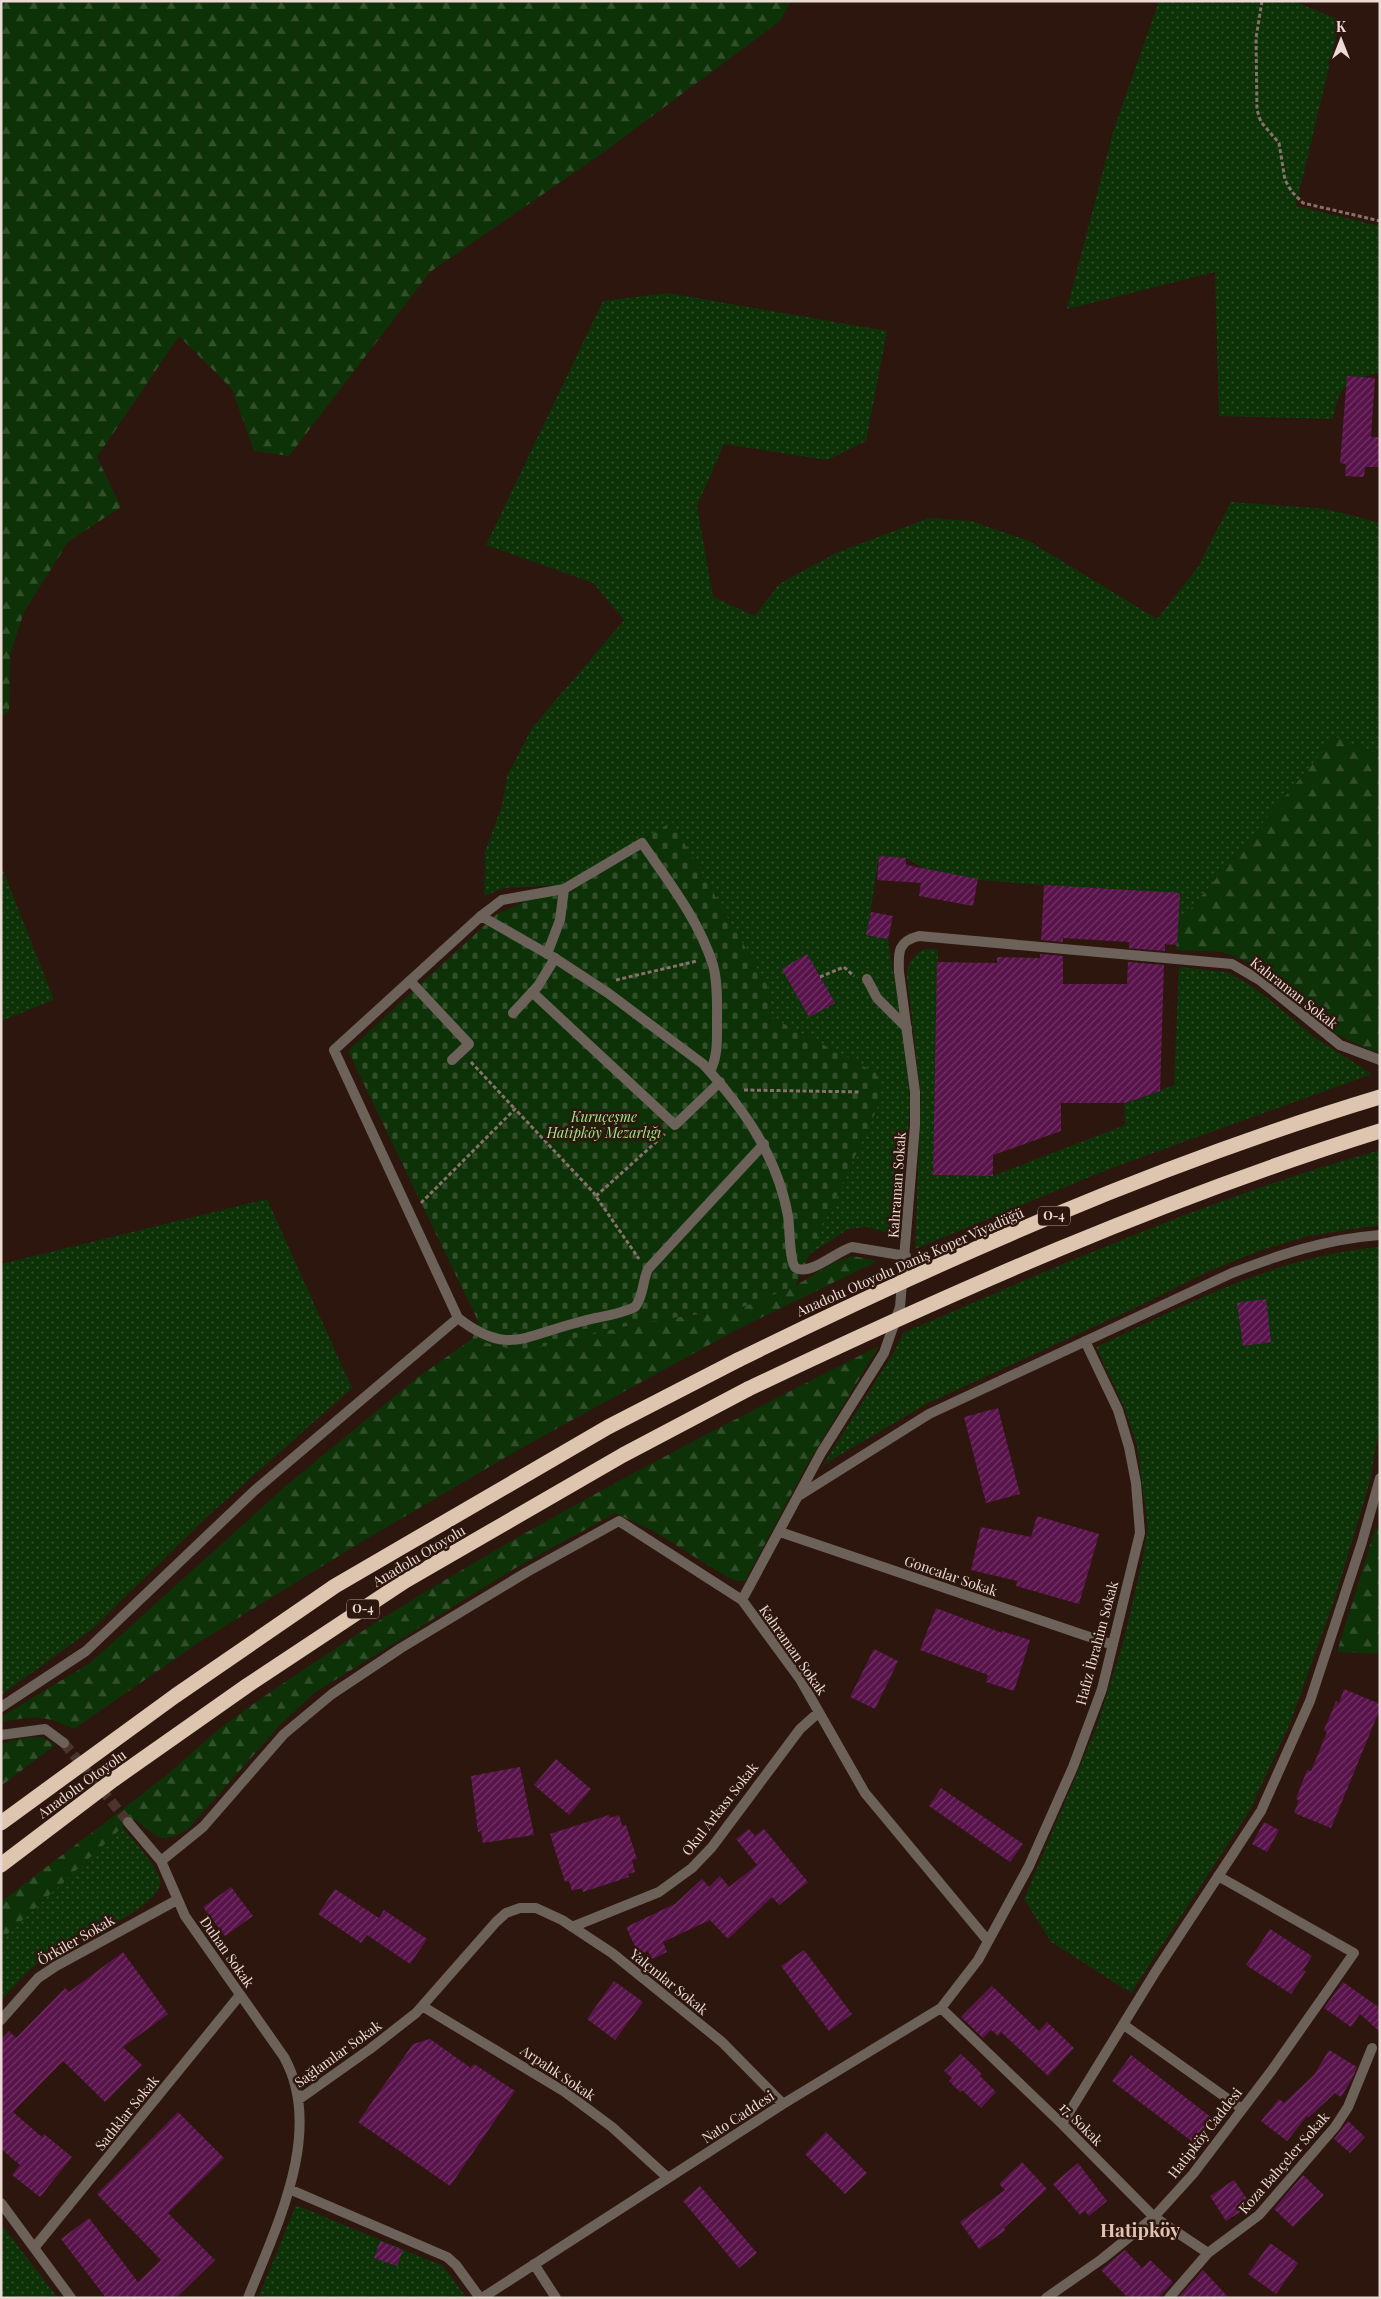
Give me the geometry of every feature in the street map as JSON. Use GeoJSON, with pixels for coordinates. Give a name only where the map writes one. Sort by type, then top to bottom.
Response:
{"type":"FeatureCollection","features":[{"type":"Feature","properties":{"kind":"highway","name":"Anadolu Otoyolu Daniş Koper Viyadüğü"},"geometry":{"type":"LineString","coordinates":[[738,1360],[919,1274],[1133,1183],[1281,1127],[1380,1097]]}},
{"type":"Feature","properties":{"kind":"highway","name":"Anadolu Otoyolu"},"geometry":{"type":"LineString","coordinates":[[1,1865],[113,1780],[248,1685],[405,1581],[624,1455],[748,1389],[881,1326],[1143,1213],[1293,1158],[1380,1131]]}},
{"type":"Feature","properties":{"kind":"highway","name":"Anadolu Otoyolu"},"geometry":{"type":"LineString","coordinates":[[1,1823],[175,1696],[335,1586],[608,1427],[738,1360]]}},
{"type":"Feature","properties":{"kind":"street"},"geometry":{"type":"LineString","coordinates":[[710,1072],[714,1064],[717,1038],[716,988],[710,958],[683,902],[642,843],[564,889],[516,895],[502,900],[481,916],[334,1050],[458,1318],[475,1332],[496,1339],[513,1340],[540,1335],[567,1325],[635,1307],[640,1300],[647,1272],[764,1144]]}},
{"type":"Feature","properties":{"kind":"street"},"geometry":{"type":"LineString","coordinates":[[513,1012],[545,977],[560,920],[564,889]]}},
{"type":"Feature","properties":{"kind":"street"},"geometry":{"type":"LineString","coordinates":[[481,916],[551,956],[596,985],[703,1064],[723,1086],[742,1110],[764,1144],[781,1188],[788,1216],[793,1265],[797,1268],[813,1268],[852,1247],[906,1256]]}},
{"type":"Feature","properties":{"kind":"street","name":"Kahraman Sokak"},"geometry":{"type":"LineString","coordinates":[[988,1940],[866,1793],[800,1679],[742,1600],[821,1453],[884,1353],[900,1307],[906,1256],[915,1100],[898,953],[900,945],[919,936],[1232,964],[1261,981],[1340,1045],[1380,1060]]}},
{"type":"Feature","properties":{"kind":"street"},"geometry":{"type":"LineString","coordinates":[[867,979],[877,998],[907,1028]]}},
{"type":"Feature","properties":{"kind":"street"},"geometry":{"type":"LineString","coordinates":[[410,981],[469,1044],[452,1060]]}},
{"type":"Feature","properties":{"kind":"street"},"geometry":{"type":"LineString","coordinates":[[532,992],[675,1125],[723,1086]]}},
{"type":"Feature","properties":{"kind":"street"},"geometry":{"type":"LineString","coordinates":[[799,1495],[929,1414],[1232,1273],[1281,1254],[1317,1244],[1380,1235]]}},
{"type":"Feature","properties":{"kind":"street"},"geometry":{"type":"LineString","coordinates":[[1,1707],[86,1651],[254,1491],[458,1318]]}},
{"type":"Feature","properties":{"kind":"street","name":"Hafız İbrahim Sokak"},"geometry":{"type":"LineString","coordinates":[[988,1940],[1029,1866],[1073,1767],[1102,1689],[1140,1533],[1136,1484],[1118,1410],[1085,1340]]}},
{"type":"Feature","properties":{"kind":"street"},"geometry":{"type":"LineString","coordinates":[[1062,2124],[1261,1810],[1310,1701],[1362,1542],[1380,1478]]}},
{"type":"Feature","properties":{"kind":"street"},"geometry":{"type":"LineString","coordinates":[[160,1861],[203,1827],[284,1734],[332,1694],[401,1648],[527,1572],[619,1522],[742,1600]]}},
{"type":"Feature","properties":{"kind":"street","name":"Goncalar Sokak"},"geometry":{"type":"LineString","coordinates":[[780,1532],[1113,1645]]}},
{"type":"Feature","properties":{"kind":"street","name":"Okul Arkası Sokak"},"geometry":{"type":"LineString","coordinates":[[572,1927],[659,1892],[692,1868],[712,1847],[800,1729],[819,1712]]}},
{"type":"Feature","properties":{"kind":"street"},"geometry":{"type":"LineString","coordinates":[[1,1736],[45,1729],[52,1732],[64,1743]]}},
{"type":"Feature","properties":{"kind":"street","name":"Duhan Sokak"},"geometry":{"type":"LineString","coordinates":[[128,1822],[160,1861],[184,1916],[292,2072],[298,2100]]}},
{"type":"Feature","properties":{"kind":"street","name":"Hatipköy Caddesi"},"geometry":{"type":"LineString","coordinates":[[1046,2298],[1102,2259],[1154,2217],[1193,2174],[1354,1953],[1218,1876]]}},
{"type":"Feature","properties":{"kind":"street","name":"Örkiler Sokak"},"geometry":{"type":"LineString","coordinates":[[1,2020],[38,1978],[56,1966],[177,1900]]}},
{"type":"Feature","properties":{"kind":"street","name":"Yalçınlar Sokak"},"geometry":{"type":"LineString","coordinates":[[520,1908],[536,1908],[572,1927],[612,1953],[722,2042],[783,2104]]}},
{"type":"Feature","properties":{"kind":"street","name":"Sağlamlar Sokak"},"geometry":{"type":"LineString","coordinates":[[248,2298],[289,2189],[297,2157],[298,2100],[370,2049],[422,2006],[496,1922],[506,1913],[520,1908]]}},
{"type":"Feature","properties":{"kind":"street","name":"Nato Caddesi"},"geometry":{"type":"LineString","coordinates":[[481,2298],[783,2104],[941,2008],[969,1973],[988,1940]]}},
{"type":"Feature","properties":{"kind":"street","name":"Sadıklar Sokak"},"geometry":{"type":"LineString","coordinates":[[34,2248],[240,1995]]}},
{"type":"Feature","properties":{"kind":"street","name":"Arpalık Sokak"},"geometry":{"type":"LineString","coordinates":[[422,2006],[565,2092],[612,2127],[668,2178]]}},
{"type":"Feature","properties":{"kind":"street","name":"17. Sokak"},"geometry":{"type":"LineString","coordinates":[[941,2008],[1062,2124],[1154,2217],[1208,2253]]}},
{"type":"Feature","properties":{"kind":"street"},"geometry":{"type":"LineString","coordinates":[[1124,2025],[1242,2109]]}},
{"type":"Feature","properties":{"kind":"street","name":"Koza Bahçeler Sokak"},"geometry":{"type":"LineString","coordinates":[[1169,2298],[1208,2253],[1259,2215],[1335,2127],[1348,2107],[1372,2048]]}},
{"type":"Feature","properties":{"kind":"street"},"geometry":{"type":"LineString","coordinates":[[289,2189],[447,2257],[456,2265],[481,2298]]}},
{"type":"Feature","properties":{"kind":"street"},"geometry":{"type":"LineString","coordinates":[[1,2203],[71,2298]]}},
{"type":"Feature","properties":{"kind":"street"},"geometry":{"type":"LineString","coordinates":[[534,2264],[556,2298]]}},
{"type":"Feature","properties":{"kind":"path"},"geometry":{"type":"LineString","coordinates":[[1262,1],[1256,38],[1257,110],[1261,122],[1278,144],[1285,180],[1292,192],[1303,203],[1380,221]]}},
{"type":"Feature","properties":{"kind":"path"},"geometry":{"type":"LineString","coordinates":[[596,985],[710,958]]}},
{"type":"Feature","properties":{"kind":"path"},"geometry":{"type":"LineString","coordinates":[[820,978],[844,967],[853,976],[867,979]]}},
{"type":"Feature","properties":{"kind":"path"},"geometry":{"type":"LineString","coordinates":[[461,1052],[596,1196],[623,1232],[647,1272]]}},
{"type":"Feature","properties":{"kind":"path"},"geometry":{"type":"LineString","coordinates":[[723,1086],[861,1092]]}},
{"type":"Feature","properties":{"kind":"path"},"geometry":{"type":"LineString","coordinates":[[410,1214],[515,1109]]}},
{"type":"Feature","properties":{"kind":"path"},"geometry":{"type":"LineString","coordinates":[[596,1196],[675,1125]]}},
{"type":"Feature","properties":{"kind":"green space"},"geometry":{"type":"Polygon","coordinates":[[[1,1],[791,1],[780,21],[597,157],[430,272],[289,456],[254,451],[232,389],[179,336],[97,457],[121,507],[68,542],[24,612],[10,655],[9,711],[1,717],[1,1]]]}},
{"type":"Feature","properties":{"kind":"green space"},"geometry":{"type":"Polygon","coordinates":[[[1159,1],[1293,1],[1340,20],[1296,206],[1380,226],[1380,372],[1360,378],[1346,386],[1338,398],[1333,419],[1219,416],[1215,272],[1067,309],[1113,132],[1159,1]]]}},
{"type":"Feature","properties":{"kind":"green space"},"geometry":{"type":"Polygon","coordinates":[[[668,293],[887,331],[866,441],[827,460],[724,444],[697,506],[713,597],[755,616],[779,584],[838,552],[929,518],[971,521],[1029,541],[1157,619],[1198,567],[1231,502],[1327,509],[1380,523],[1380,755],[1335,737],[1178,924],[1044,885],[979,880],[924,869],[906,858],[879,856],[867,934],[888,939],[904,1040],[910,1102],[900,1236],[867,1227],[848,1229],[808,1255],[877,1109],[876,1073],[771,1017],[767,985],[563,885],[504,888],[484,896],[485,852],[502,805],[507,776],[532,728],[624,620],[593,583],[486,545],[603,301],[668,293]]]}},
{"type":"Feature","properties":{"kind":"green space"},"geometry":{"type":"Polygon","coordinates":[[[1335,737],[1380,755],[1380,1052],[1370,1050],[1336,1034],[1248,962],[1223,952],[1176,950],[1178,924],[1335,737]]]}},
{"type":"Feature","properties":{"kind":"green space","name":"Kuruçeşme Hatipköy Mezarlığı"},"geometry":{"type":"Polygon","coordinates":[[[672,822],[767,985],[771,1017],[876,1073],[880,1090],[877,1109],[795,1286],[740,1308],[645,1322],[532,1348],[511,1349],[472,1339],[479,1323],[348,1051],[497,914],[563,885],[672,822]]]}},
{"type":"Feature","properties":{"kind":"green space"},"geometry":{"type":"Polygon","coordinates":[[[1,865],[54,1000],[1,1021],[1,865]]]}},
{"type":"Feature","properties":{"kind":"green space"},"geometry":{"type":"Polygon","coordinates":[[[925,949],[938,949],[933,1175],[993,1176],[1125,1125],[1124,1104],[1174,1085],[1179,967],[1226,972],[1247,983],[1314,1037],[1372,1074],[1109,1169],[915,1249],[921,1096],[907,977],[908,967],[912,960],[925,949]]]}},
{"type":"Feature","properties":{"kind":"green space"},"geometry":{"type":"Polygon","coordinates":[[[1380,1150],[1380,1225],[1308,1236],[1262,1250],[1209,1271],[1139,1306],[928,1403],[823,1465],[894,1352],[903,1333],[1138,1233],[1259,1188],[1380,1150]]]}},
{"type":"Feature","properties":{"kind":"green space"},"geometry":{"type":"Polygon","coordinates":[[[267,1199],[352,1388],[208,1516],[91,1630],[1,1695],[1,1264],[267,1199]]]}},
{"type":"Feature","properties":{"kind":"green space"},"geometry":{"type":"Polygon","coordinates":[[[1380,1247],[1380,1424],[1370,1481],[1336,1595],[1291,1721],[1250,1810],[1131,1993],[1051,1942],[1024,1899],[1097,1726],[1124,1639],[1148,1528],[1137,1445],[1124,1407],[1096,1347],[1199,1299],[1270,1271],[1342,1252],[1380,1247]]]}},
{"type":"Feature","properties":{"kind":"green space"},"geometry":{"type":"Polygon","coordinates":[[[853,1256],[878,1261],[738,1329],[525,1446],[363,1541],[201,1641],[74,1729],[54,1721],[38,1718],[22,1718],[1,1722],[1,1717],[90,1663],[288,1484],[417,1378],[472,1339],[511,1349],[645,1322],[740,1308],[795,1286],[835,1262],[853,1256]]]}},
{"type":"Feature","properties":{"kind":"green space"},"geometry":{"type":"Polygon","coordinates":[[[879,1346],[808,1463],[745,1581],[738,1581],[727,1577],[655,1532],[615,1513],[512,1570],[314,1693],[280,1725],[188,1829],[165,1838],[154,1835],[134,1819],[128,1822],[1,1940],[1,1902],[159,1781],[225,1724],[312,1664],[390,1614],[550,1519],[631,1474],[879,1346]]]}},
{"type":"Feature","properties":{"kind":"green space"},"geometry":{"type":"Polygon","coordinates":[[[1380,1527],[1380,1654],[1337,1652],[1375,1529],[1380,1527]]]}},
{"type":"Feature","properties":{"kind":"green space"},"geometry":{"type":"Polygon","coordinates":[[[31,1737],[42,1737],[55,1745],[1,1786],[1,1743],[31,1737]]]}},
{"type":"Feature","properties":{"kind":"green space"},"geometry":{"type":"Polygon","coordinates":[[[122,1827],[144,1852],[158,1874],[160,1880],[157,1891],[147,1902],[132,1913],[39,1962],[1,2001],[1,1940],[122,1827]]]}},
{"type":"Feature","properties":{"kind":"green space"},"geometry":{"type":"Polygon","coordinates":[[[296,2205],[443,2266],[466,2297],[258,2298],[296,2205]]]}},
{"type":"Feature","properties":{"kind":"green space"},"geometry":{"type":"Polygon","coordinates":[[[1,2224],[58,2298],[1,2298],[1,2224]]]}},
{"type":"Feature","properties":{"kind":"building"},"geometry":{"type":"Polygon","coordinates":[[[1347,376],[1375,378],[1371,437],[1380,437],[1380,467],[1365,467],[1364,477],[1345,476],[1346,464],[1340,463],[1347,376]]]}},
{"type":"Feature","properties":{"kind":"building"},"geometry":{"type":"Polygon","coordinates":[[[879,856],[906,858],[906,865],[978,879],[973,906],[919,896],[921,883],[877,880],[879,856]]]}},
{"type":"Feature","properties":{"kind":"building"},"geometry":{"type":"Polygon","coordinates":[[[1044,885],[1180,893],[1177,945],[1165,944],[1165,951],[1129,948],[1129,942],[1063,938],[1063,942],[1041,940],[1044,885]]]}},
{"type":"Feature","properties":{"kind":"building"},"geometry":{"type":"Polygon","coordinates":[[[871,912],[893,916],[888,939],[866,935],[871,912]]]}},
{"type":"Feature","properties":{"kind":"building"},"geometry":{"type":"Polygon","coordinates":[[[807,954],[835,1003],[809,1017],[782,969],[807,954]]]}},
{"type":"Feature","properties":{"kind":"building"},"geometry":{"type":"Polygon","coordinates":[[[1040,954],[1063,956],[1063,984],[1127,984],[1128,962],[1164,965],[1160,1091],[1125,1103],[1061,1103],[1061,1131],[993,1155],[993,1176],[933,1175],[937,962],[997,963],[997,957],[1040,958],[1040,954]]]}},
{"type":"Feature","properties":{"kind":"building"},"geometry":{"type":"Polygon","coordinates":[[[1266,1299],[1271,1342],[1243,1346],[1237,1303],[1266,1299]]]}},
{"type":"Feature","properties":{"kind":"building"},"geometry":{"type":"Polygon","coordinates":[[[998,1408],[1020,1494],[986,1503],[964,1417],[998,1408]]]}},
{"type":"Feature","properties":{"kind":"building"},"geometry":{"type":"Polygon","coordinates":[[[1037,1516],[1099,1534],[1079,1604],[1016,1586],[1017,1581],[971,1570],[981,1527],[1031,1537],[1037,1516]]]}},
{"type":"Feature","properties":{"kind":"building"},"geometry":{"type":"Polygon","coordinates":[[[936,1608],[1002,1633],[1002,1631],[1030,1640],[1014,1691],[986,1682],[988,1675],[920,1650],[936,1608]]]}},
{"type":"Feature","properties":{"kind":"building"},"geometry":{"type":"Polygon","coordinates":[[[874,1649],[898,1661],[875,1709],[850,1697],[874,1649]]]}},
{"type":"Feature","properties":{"kind":"building"},"geometry":{"type":"Polygon","coordinates":[[[1344,1689],[1380,1704],[1380,1709],[1331,1828],[1294,1813],[1299,1800],[1296,1799],[1307,1770],[1311,1771],[1327,1732],[1324,1730],[1336,1701],[1339,1703],[1344,1689]]]}},
{"type":"Feature","properties":{"kind":"building"},"geometry":{"type":"Polygon","coordinates":[[[556,1759],[591,1789],[569,1815],[534,1785],[556,1759]]]}},
{"type":"Feature","properties":{"kind":"building"},"geometry":{"type":"Polygon","coordinates":[[[520,1767],[534,1835],[483,1843],[481,1831],[478,1832],[471,1776],[520,1767]]]}},
{"type":"Feature","properties":{"kind":"building"},"geometry":{"type":"Polygon","coordinates":[[[941,1788],[1023,1844],[1010,1862],[929,1806],[941,1788]]]}},
{"type":"Feature","properties":{"kind":"building"},"geometry":{"type":"Polygon","coordinates":[[[609,1815],[610,1818],[619,1815],[622,1826],[626,1825],[637,1859],[632,1860],[635,1872],[628,1874],[629,1877],[583,1892],[582,1888],[572,1891],[569,1881],[565,1882],[550,1834],[609,1815]]]}},
{"type":"Feature","properties":{"kind":"building"},"geometry":{"type":"Polygon","coordinates":[[[1264,1822],[1279,1830],[1267,1852],[1252,1844],[1264,1822]]]}},
{"type":"Feature","properties":{"kind":"building"},"geometry":{"type":"Polygon","coordinates":[[[749,1829],[755,1836],[764,1829],[808,1882],[779,1905],[772,1897],[728,1939],[710,1920],[663,1942],[667,1952],[652,1959],[648,1951],[639,1955],[626,1927],[675,1904],[702,1879],[709,1887],[720,1876],[729,1887],[757,1865],[736,1839],[749,1829]]]}},
{"type":"Feature","properties":{"kind":"building"},"geometry":{"type":"Polygon","coordinates":[[[231,1887],[253,1916],[225,1936],[203,1907],[231,1887]]]}},
{"type":"Feature","properties":{"kind":"building"},"geometry":{"type":"Polygon","coordinates":[[[335,1889],[379,1918],[384,1910],[427,1939],[410,1964],[367,1935],[361,1943],[318,1914],[335,1889]]]}},
{"type":"Feature","properties":{"kind":"building"},"geometry":{"type":"Polygon","coordinates":[[[1270,1929],[1312,1956],[1303,1970],[1306,1971],[1291,1994],[1246,1965],[1270,1929]]]}},
{"type":"Feature","properties":{"kind":"building"},"geometry":{"type":"Polygon","coordinates":[[[804,1950],[852,2014],[829,2031],[781,1966],[804,1950]]]}},
{"type":"Feature","properties":{"kind":"building"},"geometry":{"type":"Polygon","coordinates":[[[123,1952],[168,2014],[123,2047],[142,2065],[105,2102],[63,2061],[13,2112],[42,2137],[44,2134],[72,2157],[40,2197],[12,2175],[20,2165],[1,2149],[1,2040],[9,2031],[16,2038],[65,1988],[69,1992],[123,1952]]]}},
{"type":"Feature","properties":{"kind":"building"},"geometry":{"type":"Polygon","coordinates":[[[614,1981],[643,2002],[615,2040],[587,2019],[614,1981]]]}},
{"type":"Feature","properties":{"kind":"building"},"geometry":{"type":"Polygon","coordinates":[[[1343,1982],[1380,2008],[1380,2032],[1360,2014],[1351,2027],[1324,2008],[1343,1982]]]}},
{"type":"Feature","properties":{"kind":"building"},"geometry":{"type":"Polygon","coordinates":[[[992,1986],[1039,2031],[1047,2022],[1074,2048],[1048,2076],[1001,2032],[998,2036],[991,2030],[983,2038],[961,2017],[992,1986]]]}},
{"type":"Feature","properties":{"kind":"building"},"geometry":{"type":"Polygon","coordinates":[[[430,2039],[471,2068],[474,2064],[515,2091],[450,2186],[358,2122],[413,2044],[430,2039]]]}},
{"type":"Feature","properties":{"kind":"building"},"geometry":{"type":"Polygon","coordinates":[[[1329,2050],[1357,2067],[1352,2079],[1341,2097],[1335,2093],[1308,2118],[1307,2116],[1287,2141],[1261,2121],[1279,2099],[1284,2103],[1314,2075],[1329,2050]]]}},
{"type":"Feature","properties":{"kind":"building"},"geometry":{"type":"Polygon","coordinates":[[[961,2054],[982,2074],[980,2076],[996,2092],[981,2108],[962,2090],[960,2092],[949,2081],[952,2078],[944,2071],[961,2054]]]}},
{"type":"Feature","properties":{"kind":"building"},"geometry":{"type":"Polygon","coordinates":[[[1131,2055],[1212,2118],[1194,2143],[1112,2081],[1131,2055]]]}},
{"type":"Feature","properties":{"kind":"building"},"geometry":{"type":"Polygon","coordinates":[[[178,2112],[224,2158],[168,2213],[215,2260],[176,2298],[106,2298],[61,2239],[89,2218],[138,2282],[161,2260],[97,2194],[178,2112]]]}},
{"type":"Feature","properties":{"kind":"building"},"geometry":{"type":"Polygon","coordinates":[[[1348,2121],[1365,2137],[1350,2153],[1334,2139],[1348,2121]]]}},
{"type":"Feature","properties":{"kind":"building"},"geometry":{"type":"Polygon","coordinates":[[[826,2132],[867,2173],[845,2194],[805,2154],[826,2132]]]}},
{"type":"Feature","properties":{"kind":"building"},"geometry":{"type":"Polygon","coordinates":[[[1022,2162],[1047,2189],[1004,2228],[1006,2230],[979,2249],[960,2222],[1005,2190],[999,2184],[1022,2162]]]}},
{"type":"Feature","properties":{"kind":"building"},"geometry":{"type":"Polygon","coordinates":[[[1078,2163],[1107,2201],[1089,2216],[1085,2211],[1080,2215],[1053,2184],[1078,2163]]]}},
{"type":"Feature","properties":{"kind":"building"},"geometry":{"type":"Polygon","coordinates":[[[1303,2175],[1324,2195],[1293,2227],[1274,2209],[1303,2175]]]}},
{"type":"Feature","properties":{"kind":"building"},"geometry":{"type":"Polygon","coordinates":[[[1234,2180],[1251,2205],[1226,2221],[1210,2196],[1234,2180]]]}},
{"type":"Feature","properties":{"kind":"building"},"geometry":{"type":"Polygon","coordinates":[[[700,2186],[757,2253],[739,2268],[683,2201],[700,2186]]]}},
{"type":"Feature","properties":{"kind":"building"},"geometry":{"type":"Polygon","coordinates":[[[380,2241],[403,2250],[397,2266],[374,2258],[380,2241]]]}},
{"type":"Feature","properties":{"kind":"building"},"geometry":{"type":"Polygon","coordinates":[[[1270,2243],[1298,2263],[1276,2294],[1248,2274],[1270,2243]]]}},
{"type":"Feature","properties":{"kind":"building"},"geometry":{"type":"Polygon","coordinates":[[[1125,2250],[1142,2268],[1150,2260],[1173,2282],[1158,2298],[1128,2298],[1101,2270],[1125,2250]]]}},
{"type":"Feature","properties":{"kind":"building"},"geometry":{"type":"Polygon","coordinates":[[[1203,2270],[1229,2298],[1178,2298],[1203,2270]]]}},
{"type":"Feature","properties":{"kind":"tunnel"},"geometry":{"type":"LineString","coordinates":[[64,1743],[128,1822]]}},
{"type":"Feature","properties":{"kind":"district","name":"Hatipköy"},"geometry":{"type":"Point","coordinates":[1140,2230]}}]}
